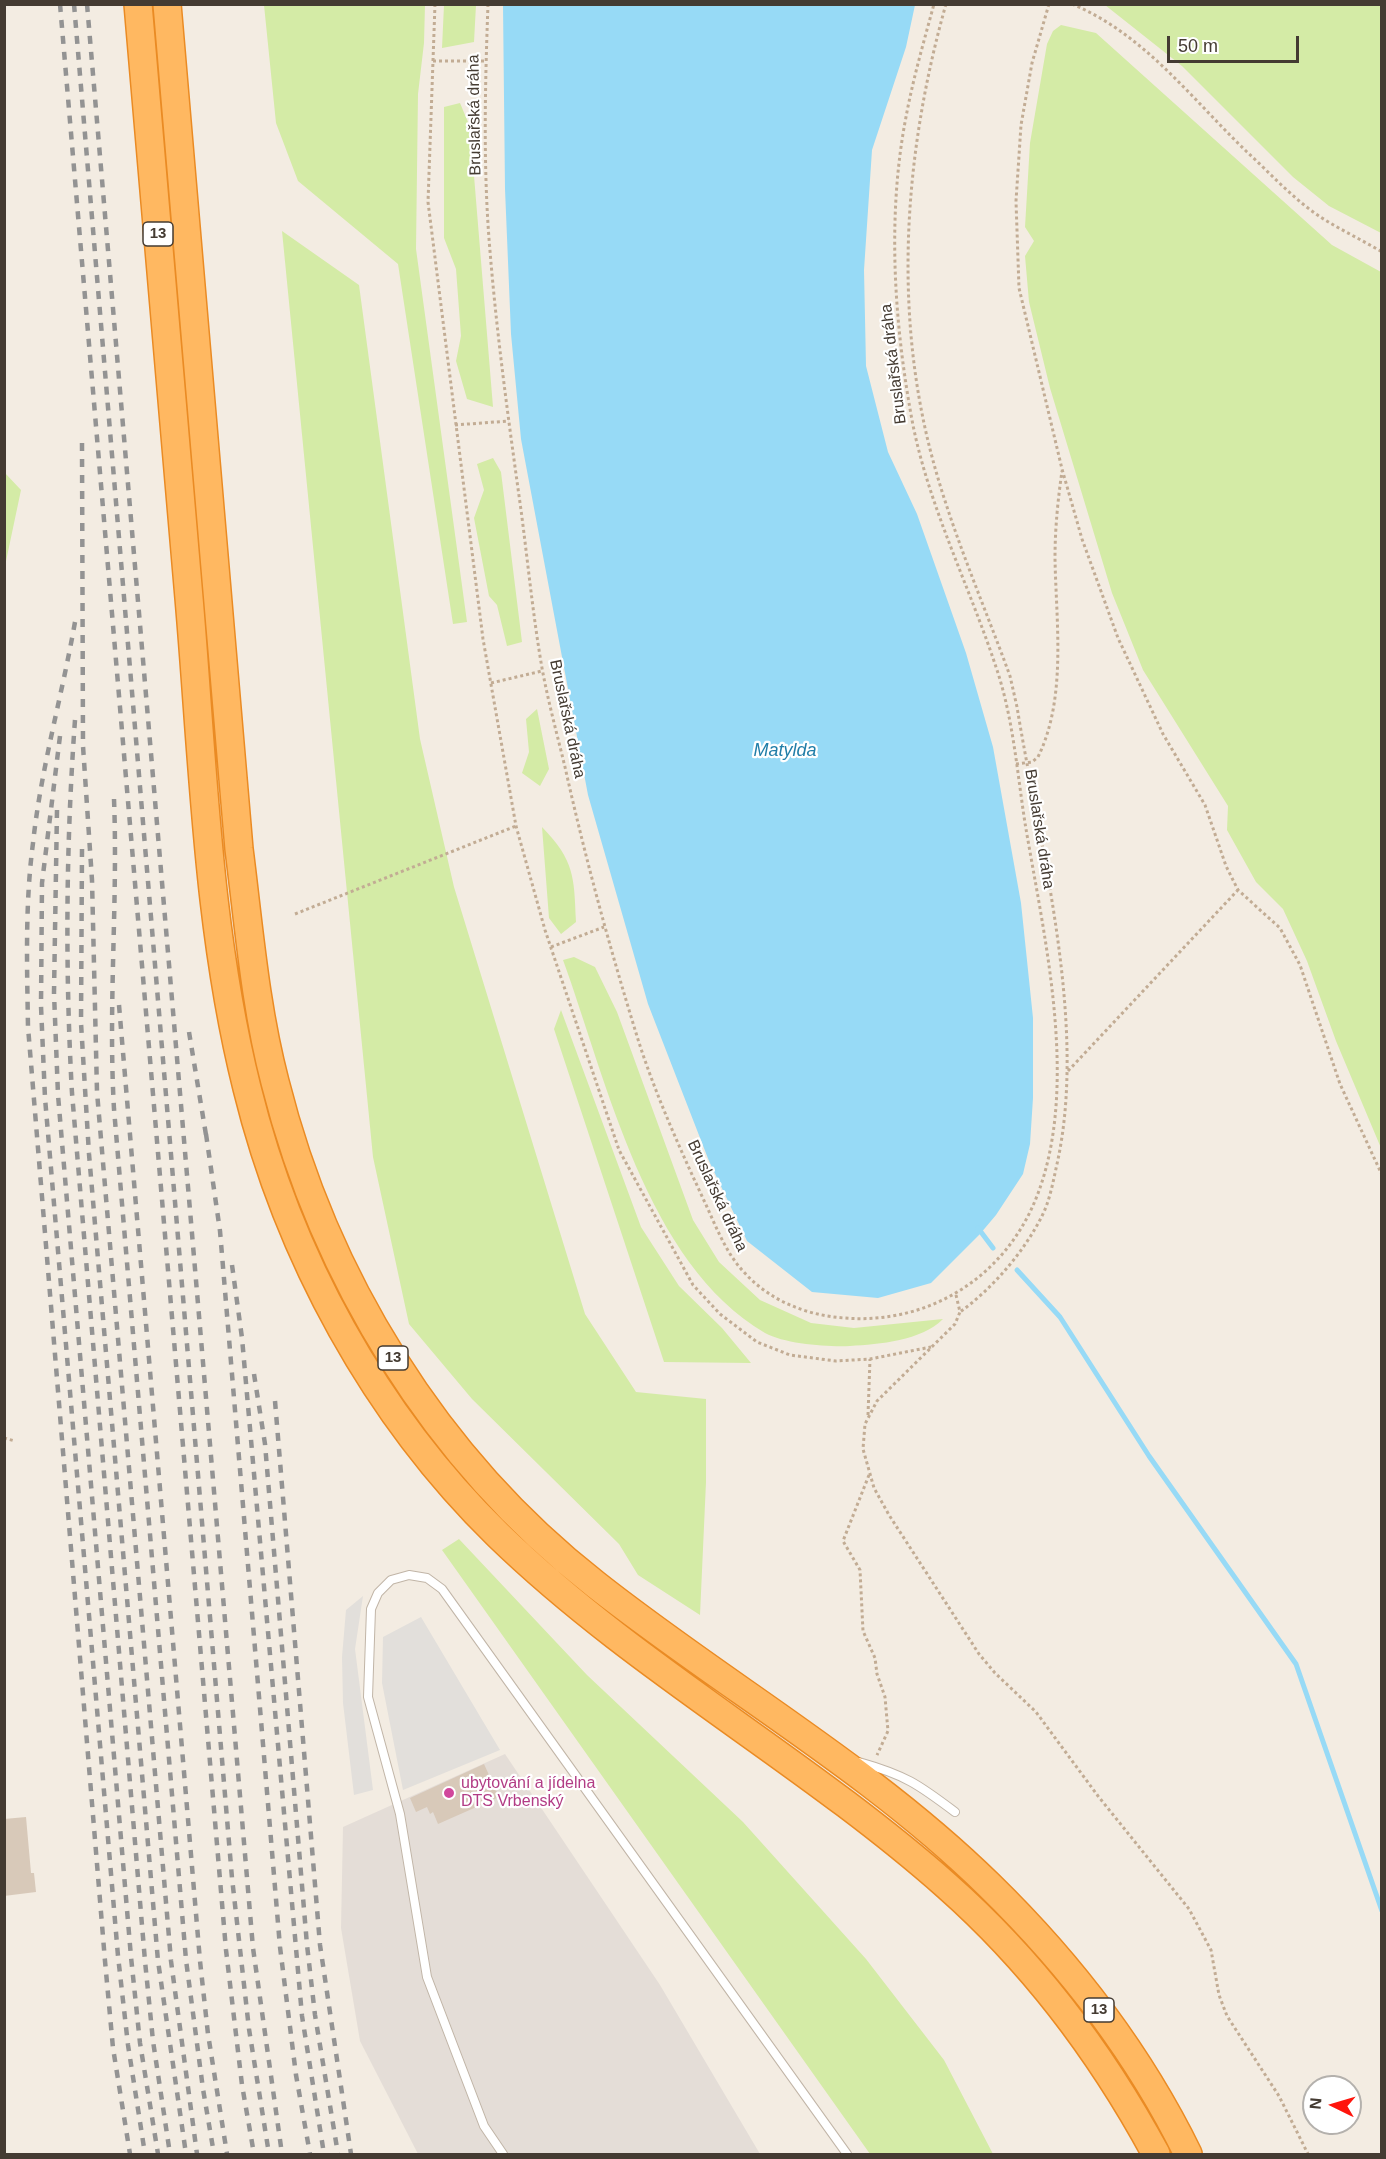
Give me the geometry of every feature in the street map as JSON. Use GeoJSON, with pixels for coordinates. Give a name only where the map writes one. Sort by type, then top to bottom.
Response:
{"type":"FeatureCollection","features":[{"type":"Feature","properties":{"kind":"highway","name":"13"},"geometry":{"type":"LineString","coordinates":[[138,4],[219,926],[246,1087],[274,1181],[307,1262],[353,1349],[390,1406],[426,1456],[498,1536],[575,1604],[652,1664],[879,1829],[947,1886],[1026,1966],[1107,2069],[1156,2154]]}},
{"type":"Feature","properties":{"kind":"highway","name":"13"},"geometry":{"type":"LineString","coordinates":[[167,4],[242,873],[257,988],[274,1080],[302,1173],[332,1246],[379,1335],[413,1390],[481,1476],[518,1515],[592,1582],[897,1806],[987,1883],[1045,1943],[1102,2013],[1167,2113],[1188,2154]]}},
{"type":"Feature","properties":{"kind":"highway"},"geometry":{"type":"LineString","coordinates":[[1107,2069],[1127,2118],[1138,2154]]}},
{"type":"Feature","properties":{"kind":"lane"},"geometry":{"type":"LineString","coordinates":[[502,2154],[484,2126],[426,1977],[400,1814],[368,1697],[374,1600],[391,1580],[409,1575],[427,1578],[442,1588],[847,2154]]}},
{"type":"Feature","properties":{"kind":"lane"},"geometry":{"type":"LineString","coordinates":[[826,1753],[898,1773],[917,1783],[955,1812]]}},
{"type":"Feature","properties":{"kind":"path"},"geometry":{"type":"LineString","coordinates":[[435,4],[428,202],[455,425],[491,683],[516,826],[551,947],[619,1150],[693,1285],[731,1324],[757,1342],[774,1350],[807,1359],[870,1359],[931,1347]]}},
{"type":"Feature","properties":{"kind":"path","name":"Bruslařská dráha"},"geometry":{"type":"LineString","coordinates":[[488,4],[486,61],[489,247],[509,421],[542,671],[593,890],[641,1051],[691,1173],[729,1254],[740,1268],[780,1301],[831,1317],[869,1319],[902,1316],[936,1305],[993,1266],[1018,1234],[1037,1198],[1048,1161],[1057,1063],[1052,998],[1004,696],[995,664],[962,580],[924,467],[913,426],[901,337],[896,243],[898,178],[906,117],[934,4]]}},
{"type":"Feature","properties":{"kind":"path"},"geometry":{"type":"LineString","coordinates":[[868,1417],[883,1394],[955,1324],[960,1312],[974,1302],[1017,1254],[1042,1216],[1052,1190],[1060,1152],[1068,1071],[1066,1027],[1052,910],[1010,676],[937,475],[922,413],[915,366],[908,286],[910,185],[921,104],[946,4]]}},
{"type":"Feature","properties":{"kind":"path"},"geometry":{"type":"LineString","coordinates":[[1049,4],[1032,63],[1021,125],[1016,201],[1018,288],[1062,469],[1083,539],[1118,638],[1162,734],[1205,805],[1226,867],[1238,890],[1280,928],[1300,966],[1340,1084],[1382,1175]]}},
{"type":"Feature","properties":{"kind":"path"},"geometry":{"type":"LineString","coordinates":[[1072,4],[1098,15],[1131,38],[1196,98],[1244,149],[1320,217],[1382,252]]}},
{"type":"Feature","properties":{"kind":"path"},"geometry":{"type":"LineString","coordinates":[[433,61],[486,61]]}},
{"type":"Feature","properties":{"kind":"path"},"geometry":{"type":"LineString","coordinates":[[455,425],[509,421]]}},
{"type":"Feature","properties":{"kind":"path"},"geometry":{"type":"LineString","coordinates":[[1016,765],[1038,757],[1044,742],[1055,691],[1055,555],[1062,469]]}},
{"type":"Feature","properties":{"kind":"path"},"geometry":{"type":"LineString","coordinates":[[491,683],[542,671]]}},
{"type":"Feature","properties":{"kind":"path"},"geometry":{"type":"LineString","coordinates":[[295,914],[516,826]]}},
{"type":"Feature","properties":{"kind":"path"},"geometry":{"type":"LineString","coordinates":[[1068,1071],[1238,890]]}},
{"type":"Feature","properties":{"kind":"path"},"geometry":{"type":"LineString","coordinates":[[551,947],[604,927]]}},
{"type":"Feature","properties":{"kind":"path"},"geometry":{"type":"LineString","coordinates":[[955,1294],[960,1312]]}},
{"type":"Feature","properties":{"kind":"path"},"geometry":{"type":"LineString","coordinates":[[870,1359],[868,1417],[863,1449],[868,1475],[889,1515],[979,1654],[1041,1718],[1098,1796],[1168,1880],[1197,1922],[1211,1950],[1219,1995],[1227,2016],[1279,2096],[1308,2154]]}},
{"type":"Feature","properties":{"kind":"path"},"geometry":{"type":"LineString","coordinates":[[4,1438],[15,1441]]}},
{"type":"Feature","properties":{"kind":"path"},"geometry":{"type":"LineString","coordinates":[[868,1475],[843,1541],[860,1570],[863,1631],[875,1658],[887,1712],[888,1731],[873,1766]]}},
{"type":"Feature","properties":{"kind":"shaded area"},"geometry":{"type":"Polygon","coordinates":[[[363,1596],[355,1649],[373,1790],[354,1795],[343,1703],[342,1657],[346,1610],[363,1596]]]}},
{"type":"Feature","properties":{"kind":"shaded area"},"geometry":{"type":"Polygon","coordinates":[[[421,1617],[500,1750],[403,1790],[382,1683],[383,1637],[421,1617]]]}},
{"type":"Feature","properties":{"kind":"shaded area"},"geometry":{"type":"Polygon","coordinates":[[[505,1754],[660,1985],[760,2154],[418,2154],[360,2041],[341,1928],[343,1827],[505,1754]]]}},
{"type":"Feature","properties":{"kind":"green space"},"geometry":{"type":"Polygon","coordinates":[[[264,5],[425,5],[424,43],[418,94],[416,249],[467,622],[453,624],[398,264],[298,181],[276,123],[264,5]]]}},
{"type":"Feature","properties":{"kind":"green space"},"geometry":{"type":"Polygon","coordinates":[[[444,5],[476,5],[474,42],[442,48],[444,5]]]}},
{"type":"Feature","properties":{"kind":"green space"},"geometry":{"type":"Polygon","coordinates":[[[1105,5],[1381,5],[1381,233],[1329,206],[1293,177],[1182,66],[1105,5]]]}},
{"type":"Feature","properties":{"kind":"green space"},"geometry":{"type":"Polygon","coordinates":[[[1061,25],[1096,33],[1332,245],[1381,272],[1381,1148],[1336,1041],[1307,961],[1283,909],[1256,882],[1227,830],[1228,806],[1143,670],[1112,593],[1050,388],[1029,302],[1025,256],[1034,241],[1025,227],[1030,143],[1047,44],[1053,31],[1061,25]]]}},
{"type":"Feature","properties":{"kind":"green space"},"geometry":{"type":"Polygon","coordinates":[[[460,103],[470,127],[493,407],[467,399],[456,361],[461,336],[456,269],[444,238],[444,107],[460,103]]]}},
{"type":"Feature","properties":{"kind":"green space"},"geometry":{"type":"Polygon","coordinates":[[[282,231],[359,285],[420,739],[454,887],[585,1314],[636,1392],[706,1399],[706,1482],[700,1615],[638,1575],[619,1544],[472,1399],[409,1324],[373,1157],[282,231]]]}},
{"type":"Feature","properties":{"kind":"green space"},"geometry":{"type":"Polygon","coordinates":[[[493,458],[501,472],[522,642],[507,646],[497,605],[489,596],[474,518],[484,490],[477,464],[493,458]]]}},
{"type":"Feature","properties":{"kind":"green space"},"geometry":{"type":"Polygon","coordinates":[[[5,473],[21,490],[5,566],[5,473]]]}},
{"type":"Feature","properties":{"kind":"green space"},"geometry":{"type":"Polygon","coordinates":[[[537,709],[549,769],[540,786],[522,773],[529,752],[526,719],[537,709]]]}},
{"type":"Feature","properties":{"kind":"green space"},"geometry":{"type":"Polygon","coordinates":[[[542,827],[567,860],[573,881],[576,922],[561,934],[549,918],[542,827]]]}},
{"type":"Feature","properties":{"kind":"green space"},"geometry":{"type":"Polygon","coordinates":[[[574,957],[595,967],[617,1012],[693,1220],[719,1262],[760,1300],[811,1323],[854,1328],[943,1319],[923,1332],[900,1340],[850,1346],[818,1345],[773,1337],[724,1302],[689,1262],[660,1216],[636,1166],[615,1113],[563,960],[574,957]]]}},
{"type":"Feature","properties":{"kind":"green space"},"geometry":{"type":"Polygon","coordinates":[[[561,1010],[641,1227],[679,1286],[722,1328],[751,1363],[664,1362],[554,1029],[561,1010]]]}},
{"type":"Feature","properties":{"kind":"green space"},"geometry":{"type":"Polygon","coordinates":[[[459,1539],[587,1675],[743,1822],[866,1959],[944,2060],[993,2154],[870,2154],[442,1550],[459,1539]]]}},
{"type":"Feature","properties":{"kind":"water","name":"Matylda"},"geometry":{"type":"Polygon","coordinates":[[[503,5],[915,5],[906,47],[872,150],[864,270],[866,366],[888,452],[917,514],[966,653],[993,747],[1021,903],[1033,1018],[1033,1098],[1030,1144],[1023,1174],[996,1215],[980,1234],[931,1283],[878,1298],[812,1292],[747,1241],[709,1161],[648,1004],[588,795],[521,439],[511,334],[505,189],[503,5]]]}},
{"type":"Feature","properties":{"kind":"building"},"geometry":{"type":"Polygon","coordinates":[[[484,1764],[499,1797],[438,1824],[433,1812],[430,1814],[427,1807],[416,1812],[410,1798],[484,1764]]]}},
{"type":"Feature","properties":{"kind":"building"},"geometry":{"type":"Polygon","coordinates":[[[26,1817],[31,1873],[34,1873],[36,1892],[4,1896],[4,1819],[26,1817]]]}},
{"type":"Feature","properties":{"kind":"waterway"},"geometry":{"type":"LineString","coordinates":[[978,1228],[993,1248]]}},
{"type":"Feature","properties":{"kind":"waterway"},"geometry":{"type":"LineString","coordinates":[[1017,1270],[1060,1317],[1149,1456],[1296,1664],[1382,1911]]}},
{"type":"Feature","properties":{"kind":"railway"},"geometry":{"type":"LineString","coordinates":[[60,4],[226,1950],[242,2085],[254,2154]]}},
{"type":"Feature","properties":{"kind":"railway"},"geometry":{"type":"LineString","coordinates":[[74,4],[232,1878],[249,2029],[269,2154]]}},
{"type":"Feature","properties":{"kind":"railway"},"geometry":{"type":"LineString","coordinates":[[87,4],[253,1948],[282,2154]]}},
{"type":"Feature","properties":{"kind":"railway"},"geometry":{"type":"LineString","coordinates":[[82,443],[83,746],[92,880],[97,1092],[171,1961],[197,2154]]}},
{"type":"Feature","properties":{"kind":"railway"},"geometry":{"type":"LineString","coordinates":[[75,622],[41,787],[30,866],[27,958],[28,1027],[105,1961],[113,2048],[130,2154]]}},
{"type":"Feature","properties":{"kind":"railway"},"geometry":{"type":"LineString","coordinates":[[75,720],[68,906],[68,1000],[72,1093],[145,1961],[153,2041],[170,2154]]}},
{"type":"Feature","properties":{"kind":"railway"},"geometry":{"type":"LineString","coordinates":[[60,736],[42,883],[41,1006],[45,1098],[118,1956],[128,2045],[145,2154]]}},
{"type":"Feature","properties":{"kind":"railway"},"geometry":{"type":"LineString","coordinates":[[114,799],[112,1031],[114,1109],[186,1960],[214,2154]]}},
{"type":"Feature","properties":{"kind":"railway"},"geometry":{"type":"LineString","coordinates":[[57,810],[54,993],[58,1095],[131,1957],[140,2043],[158,2154]]}},
{"type":"Feature","properties":{"kind":"railway"},"geometry":{"type":"LineString","coordinates":[[82,849],[81,1023],[89,1154],[158,1961],[186,2154]]}},
{"type":"Feature","properties":{"kind":"railway"},"geometry":{"type":"LineString","coordinates":[[119,1005],[200,1961],[208,2034],[227,2154]]}},
{"type":"Feature","properties":{"kind":"railway"},"geometry":{"type":"LineString","coordinates":[[189,1032],[207,1141]]}},
{"type":"Feature","properties":{"kind":"railway"},"geometry":{"type":"LineString","coordinates":[[206,1134],[220,1231],[280,1947],[296,2075],[310,2154]]}},
{"type":"Feature","properties":{"kind":"railway"},"geometry":{"type":"LineString","coordinates":[[232,1265],[242,1338],[302,2016],[324,2154]]}},
{"type":"Feature","properties":{"kind":"railway"},"geometry":{"type":"LineString","coordinates":[[254,1374],[265,1444],[307,1945],[315,2015],[338,2154]]}},
{"type":"Feature","properties":{"kind":"railway"},"geometry":{"type":"LineString","coordinates":[[275,1401],[320,1945],[351,2154]]}},
{"type":"Feature","properties":{"kind":"place","name":"ubytování a jídelna DTS Vrbenský"},"geometry":{"type":"Point","coordinates":[449,1793]}}]}
